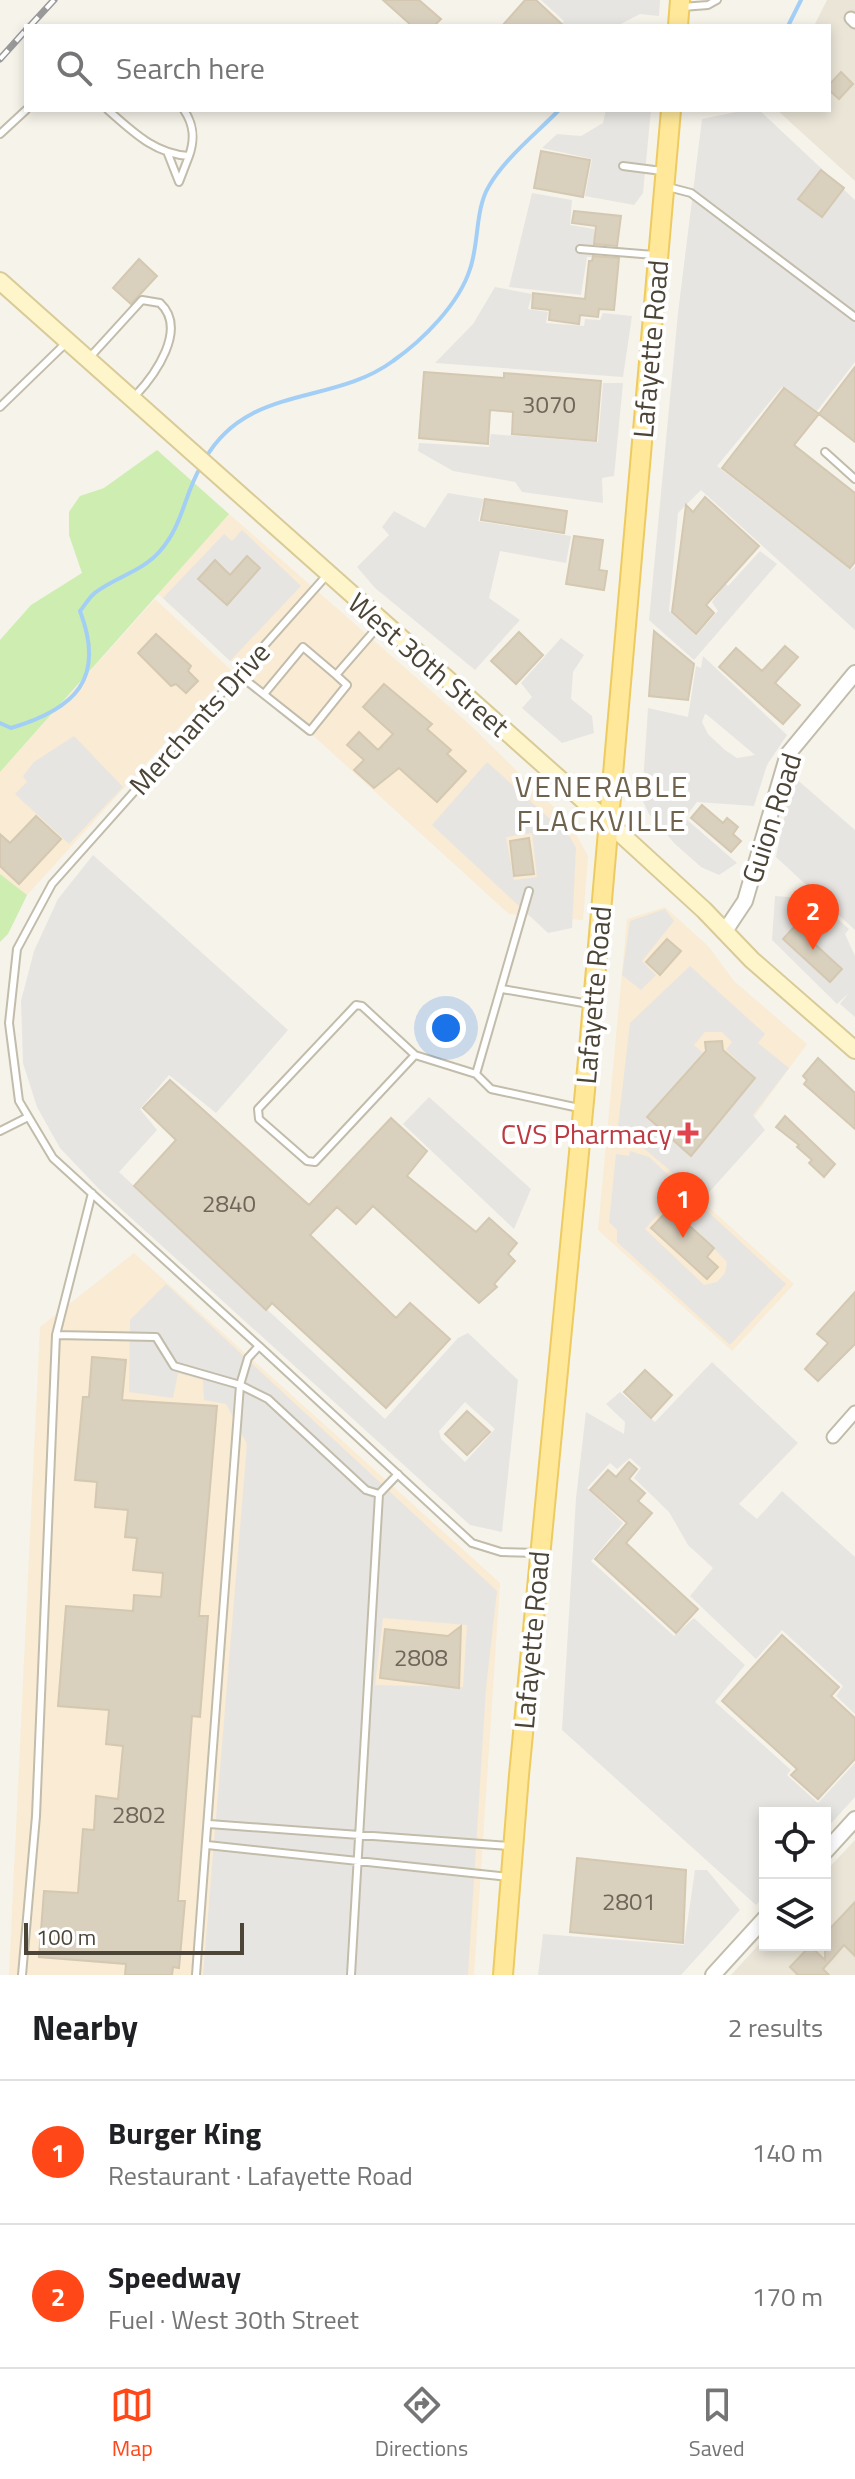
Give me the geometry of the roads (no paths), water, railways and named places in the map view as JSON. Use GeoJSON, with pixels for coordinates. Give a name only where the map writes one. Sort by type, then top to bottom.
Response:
{"type":"FeatureCollection","features":[{"type":"Feature","properties":{"kind":"main road","name":"Lafayette Road"},"geometry":{"type":"LineString","coordinates":[[503,1975],[539,1553],[593,1004],[671,112]]}},
{"type":"Feature","properties":{"kind":"main road","name":"West 30th Street"},"geometry":{"type":"LineString","coordinates":[[0,281],[609,823],[752,960],[855,1050]]}},
{"type":"Feature","properties":{"kind":"street","name":"Guion Road"},"geometry":{"type":"LineString","coordinates":[[725,931],[745,901],[788,754],[855,673]]}},
{"type":"Feature","properties":{"kind":"street"},"geometry":{"type":"LineString","coordinates":[[833,1437],[855,1412]]}},
{"type":"Feature","properties":{"kind":"street"},"geometry":{"type":"LineString","coordinates":[[831,1845],[855,1819]]}},
{"type":"Feature","properties":{"kind":"street"},"geometry":{"type":"LineString","coordinates":[[713,1975],[759,1925]]}},
{"type":"Feature","properties":{"kind":"lane"},"geometry":{"type":"LineString","coordinates":[[680,11],[717,0]]}},
{"type":"Feature","properties":{"kind":"lane"},"geometry":{"type":"LineString","coordinates":[[0,134],[24,112]]}},
{"type":"Feature","properties":{"kind":"lane"},"geometry":{"type":"LineString","coordinates":[[110,112],[137,136],[168,154],[189,156]]}},
{"type":"Feature","properties":{"kind":"lane"},"geometry":{"type":"LineString","coordinates":[[168,154],[179,182],[193,144],[191,122],[185,112]]}},
{"type":"Feature","properties":{"kind":"lane"},"geometry":{"type":"LineString","coordinates":[[623,166],[665,179],[691,193],[855,317]]}},
{"type":"Feature","properties":{"kind":"lane"},"geometry":{"type":"LineString","coordinates":[[580,249],[658,255]]}},
{"type":"Feature","properties":{"kind":"lane"},"geometry":{"type":"LineString","coordinates":[[87,360],[142,300],[160,303],[172,320],[171,335],[155,371],[132,400]]}},
{"type":"Feature","properties":{"kind":"lane"},"geometry":{"type":"LineString","coordinates":[[0,407],[68,342]]}},
{"type":"Feature","properties":{"kind":"lane"},"geometry":{"type":"LineString","coordinates":[[825,452],[855,479]]}},
{"type":"Feature","properties":{"kind":"lane","name":"Merchants Drive"},"geometry":{"type":"LineString","coordinates":[[327,575],[52,884],[17,949],[9,1023],[19,1101],[26,1118],[53,1158],[472,1543],[501,1552],[539,1553]]}},
{"type":"Feature","properties":{"kind":"lane"},"geometry":{"type":"LineString","coordinates":[[336,675],[382,622]]}},
{"type":"Feature","properties":{"kind":"lane"},"geometry":{"type":"LineString","coordinates":[[238,674],[310,731],[347,685],[303,647],[264,694]]}},
{"type":"Feature","properties":{"kind":"lane"},"geometry":{"type":"LineString","coordinates":[[476,1074],[529,891]]}},
{"type":"Feature","properties":{"kind":"lane"},"geometry":{"type":"LineString","coordinates":[[502,989],[567,1003],[593,1004]]}},
{"type":"Feature","properties":{"kind":"lane"},"geometry":{"type":"LineString","coordinates":[[415,1055],[315,1162],[307,1161],[259,1119],[258,1109],[356,1005],[362,1006],[415,1055],[476,1074],[491,1089],[558,1106],[583,1108]]}},
{"type":"Feature","properties":{"kind":"lane"},"geometry":{"type":"LineString","coordinates":[[0,1131],[26,1118]]}},
{"type":"Feature","properties":{"kind":"lane"},"geometry":{"type":"LineString","coordinates":[[22,1975],[36,1816],[56,1335],[92,1193]]}},
{"type":"Feature","properties":{"kind":"lane"},"geometry":{"type":"LineString","coordinates":[[56,1335],[156,1337],[174,1366],[240,1385],[268,1399],[366,1490],[379,1494]]}},
{"type":"Feature","properties":{"kind":"lane"},"geometry":{"type":"LineString","coordinates":[[196,1975],[240,1385],[248,1358],[259,1346]]}},
{"type":"Feature","properties":{"kind":"lane"},"geometry":{"type":"LineString","coordinates":[[351,1975],[355,1861],[379,1494],[398,1474]]}},
{"type":"Feature","properties":{"kind":"lane"},"geometry":{"type":"LineString","coordinates":[[209,1824],[513,1846]]}},
{"type":"Feature","properties":{"kind":"lane"},"geometry":{"type":"LineString","coordinates":[[207,1845],[510,1877]]}},
{"type":"Feature","properties":{"kind":"waterway"},"geometry":{"type":"LineString","coordinates":[[789,24],[801,0]]}},
{"type":"Feature","properties":{"kind":"waterway"},"geometry":{"type":"LineString","coordinates":[[205,459],[223,435],[244,418],[267,407],[369,375],[393,361],[428,332],[449,308],[465,282],[473,259],[481,205],[489,186],[512,156],[557,112]]}},
{"type":"Feature","properties":{"kind":"waterway"},"geometry":{"type":"LineString","coordinates":[[0,723],[11,728],[33,720],[68,701],[79,688],[89,655],[80,611],[96,592],[146,564],[160,551],[174,531],[201,466]]}},
{"type":"Feature","properties":{"kind":"railway"},"geometry":{"type":"LineString","coordinates":[[32,24],[54,0]]}},
{"type":"Feature","properties":{"kind":"railway"},"geometry":{"type":"LineString","coordinates":[[0,59],[24,32]]}},
{"type":"Feature","properties":{"kind":"place","name":"Speedway"},"geometry":{"type":"Point","coordinates":[813,950]}},
{"type":"Feature","properties":{"kind":"place","name":"CVS Pharmacy"},"geometry":{"type":"Point","coordinates":[688,1133]}},
{"type":"Feature","properties":{"kind":"place","name":"Burger King"},"geometry":{"type":"Point","coordinates":[683,1238]}},
{"type":"Feature","properties":{"kind":"district","name":"VENERABLE FLACKVILLE"},"geometry":{"type":"Point","coordinates":[602,803]}}]}
